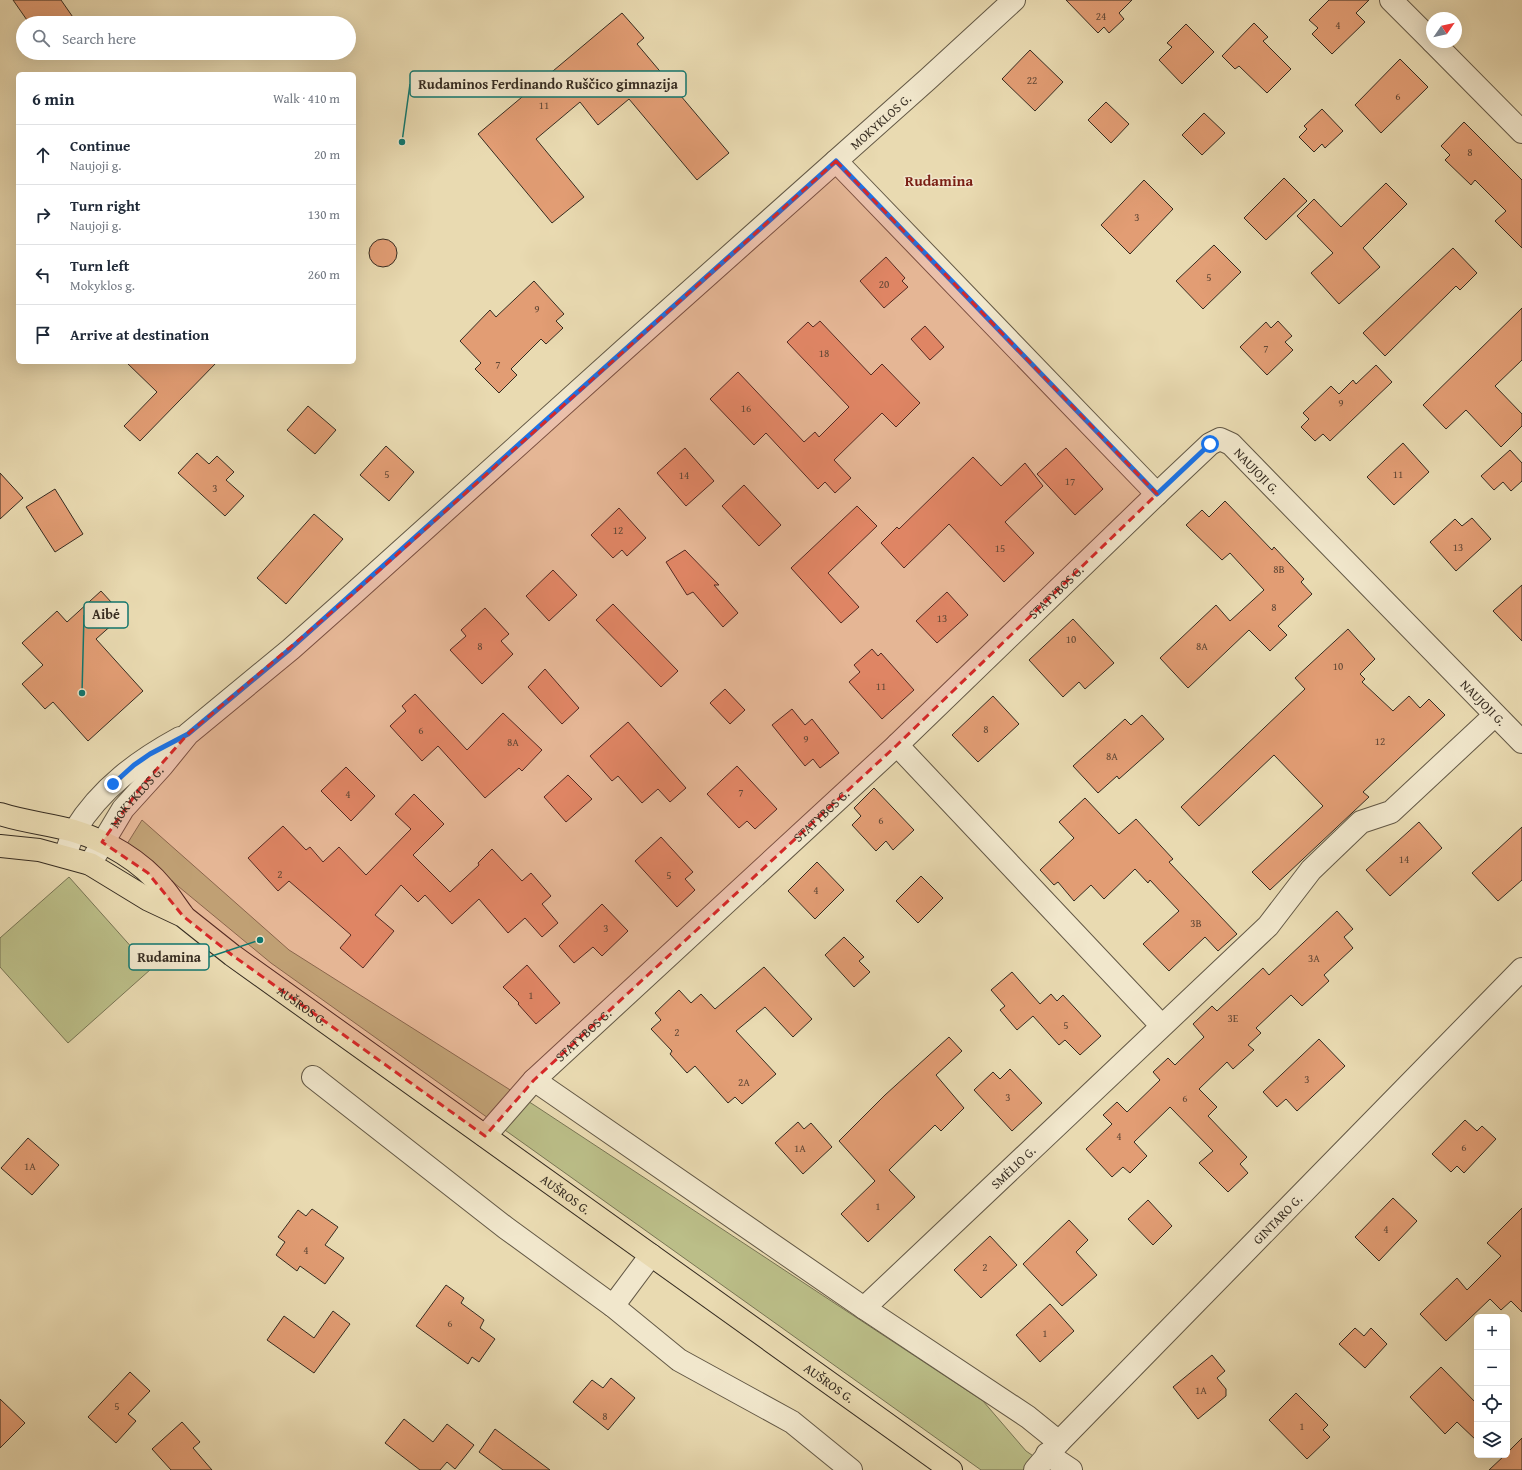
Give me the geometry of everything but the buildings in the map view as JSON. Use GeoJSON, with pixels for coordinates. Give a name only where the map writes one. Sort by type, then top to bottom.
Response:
{"type":"FeatureCollection","features":[{"type":"Feature","properties":{"kind":"main road","name":"AUŠROS G."},"geometry":{"type":"LineString","coordinates":[[0,814],[75,831],[102,842],[127,856],[148,873],[163,888],[183,916]]}},
{"type":"Feature","properties":{"kind":"main road","name":"AUŠROS G."},"geometry":{"type":"LineString","coordinates":[[0,846],[39,850],[90,864],[149,900],[183,916],[232,955],[950,1470]]}},
{"type":"Feature","properties":{"kind":"street","name":"MOKYKLOS G."},"geometry":{"type":"LineString","coordinates":[[90,864],[123,809],[162,766],[188,734],[290,649],[348,598],[1014,0]]}},
{"type":"Feature","properties":{"kind":"street"},"geometry":{"type":"LineString","coordinates":[[1391,0],[1426,34]]}},
{"type":"Feature","properties":{"kind":"street"},"geometry":{"type":"LineString","coordinates":[[1440,48],[1522,132]]}},
{"type":"Feature","properties":{"kind":"street"},"geometry":{"type":"LineString","coordinates":[[836,161],[1157,494]]}},
{"type":"Feature","properties":{"kind":"street","name":"NAUJOJI G."},"geometry":{"type":"LineString","coordinates":[[1157,494],[1215,441],[1220,439],[1232,444],[1522,742]]}},
{"type":"Feature","properties":{"kind":"street","name":"STATYBOS G."},"geometry":{"type":"LineString","coordinates":[[485,1136],[534,1080],[897,745],[1157,494]]}},
{"type":"Feature","properties":{"kind":"street","name":"SMĖLIO G."},"geometry":{"type":"LineString","coordinates":[[864,1308],[1161,1025],[1268,926],[1311,870],[1361,822],[1391,812],[1495,715]]}},
{"type":"Feature","properties":{"kind":"street","name":"MOKYKLOS G."},"geometry":{"type":"LineString","coordinates":[[65,856],[75,831],[86,815],[113,784],[134,765],[150,754],[188,734]]}},
{"type":"Feature","properties":{"kind":"street"},"geometry":{"type":"LineString","coordinates":[[897,745],[1161,1025]]}},
{"type":"Feature","properties":{"kind":"street","name":"GINTARO G."},"geometry":{"type":"LineString","coordinates":[[1047,1455],[1522,970]]}},
{"type":"Feature","properties":{"kind":"street"},"geometry":{"type":"LineString","coordinates":[[313,1077],[506,1228],[613,1306],[679,1360],[792,1422],[851,1470]]}},
{"type":"Feature","properties":{"kind":"street"},"geometry":{"type":"LineString","coordinates":[[534,1080],[864,1308],[1028,1417],[1047,1455],[1071,1470]]}},
{"type":"Feature","properties":{"kind":"street"},"geometry":{"type":"LineString","coordinates":[[613,1306],[651,1255]]}},
{"type":"Feature","properties":{"kind":"highlighted area"},"geometry":{"type":"Polygon","coordinates":[[[836,161],[1157,494],[897,745],[534,1080],[485,1136],[232,955],[183,916],[148,873],[102,842],[140,788],[188,734],[354,593],[836,161]]]}},
{"type":"Feature","properties":{"kind":"green space"},"geometry":{"type":"Polygon","coordinates":[[[142,820],[289,950],[534,1105],[983,1401],[1026,1451],[1054,1470],[981,1470],[271,963],[127,844],[142,820]]]}},
{"type":"Feature","properties":{"kind":"green space"},"geometry":{"type":"Polygon","coordinates":[[[69,877],[151,969],[68,1043],[0,967],[0,938],[69,877]]]}},
{"type":"Feature","properties":{"kind":"place","name":"Rudaminos Ferdinando Ruščico gimnazija"},"geometry":{"type":"Point","coordinates":[402,142]}},
{"type":"Feature","properties":{"kind":"place","name":"Aibė"},"geometry":{"type":"Point","coordinates":[82,693]}},
{"type":"Feature","properties":{"kind":"place","name":"Rudamina"},"geometry":{"type":"Point","coordinates":[260,940]}},
{"type":"Feature","properties":{"kind":"district","name":"Rudamina"},"geometry":{"type":"Point","coordinates":[939,181]}},
{"type":"Feature","properties":{"kind":"route"},"geometry":{"type":"LineString","coordinates":[[113,784],[134,765],[150,754],[188,734],[290,649],[836,161],[1157,494],[1210,444]]}}]}
